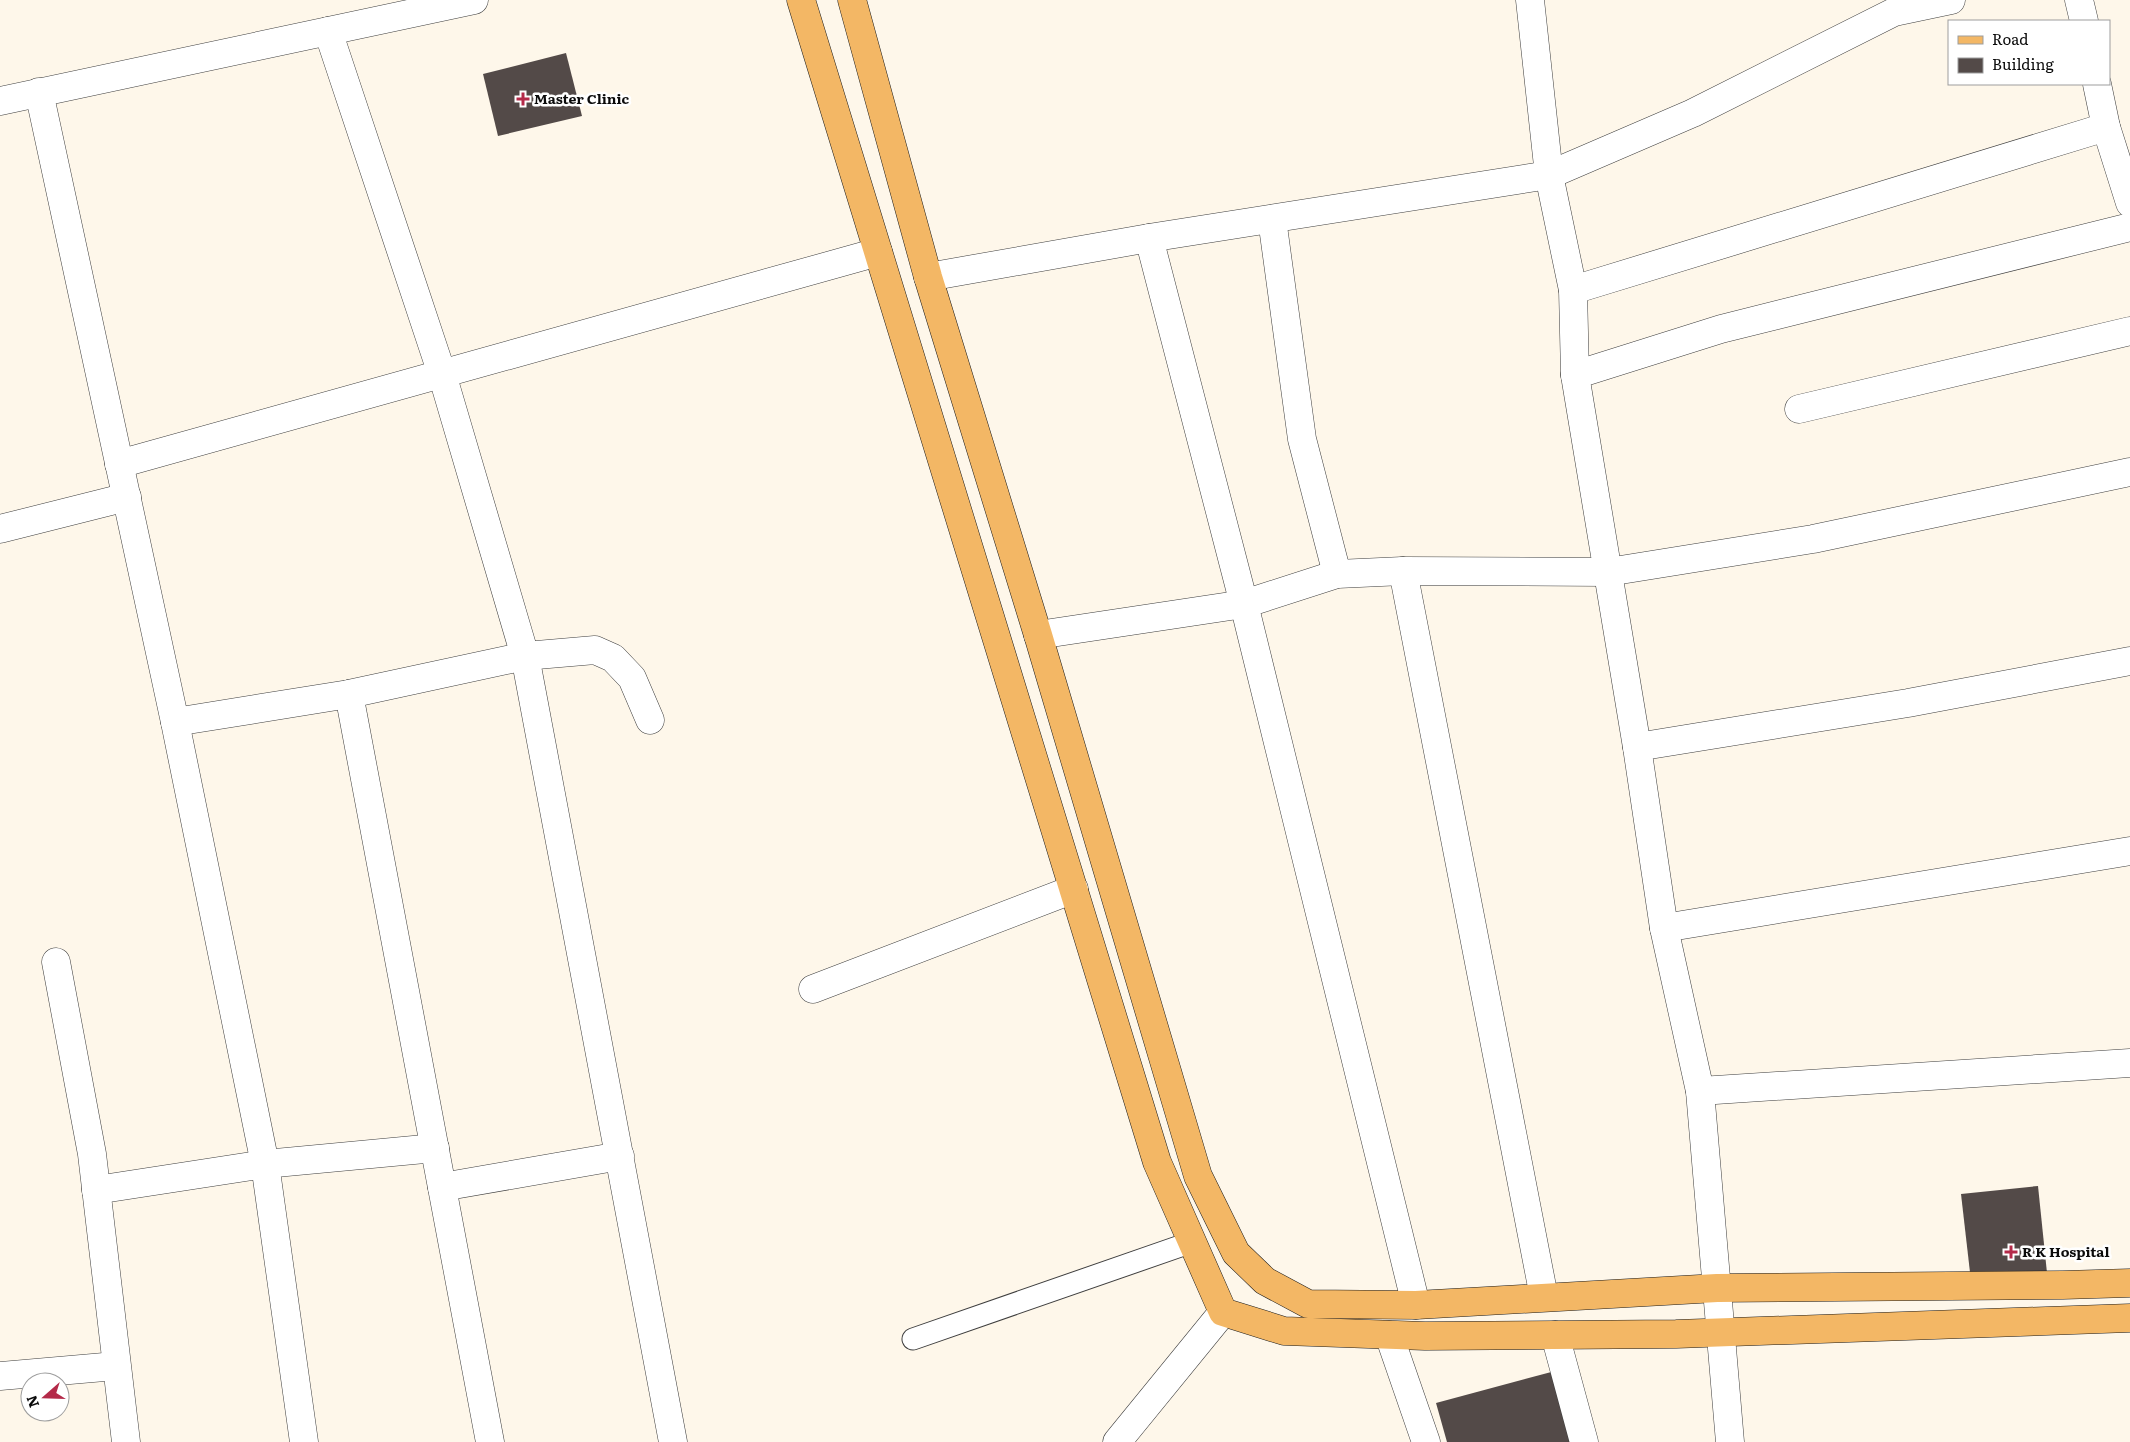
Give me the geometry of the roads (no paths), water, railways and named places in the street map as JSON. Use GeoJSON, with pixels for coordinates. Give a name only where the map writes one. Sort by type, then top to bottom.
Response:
{"type":"FeatureCollection","features":[{"type":"Feature","properties":{"kind":"main road"},"geometry":{"type":"LineString","coordinates":[[801,0],[1157,1162],[1223,1312],[1284,1331],[1389,1335],[1555,1335],[1720,1332],[2130,1318]]}},
{"type":"Feature","properties":{"kind":"main road"},"geometry":{"type":"LineString","coordinates":[[852,0],[928,277],[1038,635],[1198,1176],[1236,1253],[1265,1281],[1308,1304],[1416,1305],[1716,1288],[2130,1283]]}},
{"type":"Feature","properties":{"kind":"street"},"geometry":{"type":"LineString","coordinates":[[0,101],[474,0]]}},
{"type":"Feature","properties":{"kind":"street"},"geometry":{"type":"LineString","coordinates":[[1530,0],[1549,175],[1573,290],[1575,375],[1637,747],[1664,928],[1700,1091],[1730,1442]]}},
{"type":"Feature","properties":{"kind":"street"},"geometry":{"type":"LineString","coordinates":[[928,277],[1149,238],[1549,175],[1693,113],[1894,12],[1951,0]]}},
{"type":"Feature","properties":{"kind":"street"},"geometry":{"type":"LineString","coordinates":[[2079,0],[2084,20]]}},
{"type":"Feature","properties":{"kind":"street"},"geometry":{"type":"LineString","coordinates":[[328,31],[442,374],[525,656],[673,1442]]}},
{"type":"Feature","properties":{"kind":"street"},"geometry":{"type":"LineString","coordinates":[[2097,85],[2106,128],[2130,203]]}},
{"type":"Feature","properties":{"kind":"street"},"geometry":{"type":"LineString","coordinates":[[39,92],[175,722],[265,1164],[304,1442]]}},
{"type":"Feature","properties":{"kind":"street"},"geometry":{"type":"LineString","coordinates":[[1573,290],[2106,128]]}},
{"type":"Feature","properties":{"kind":"street"},"geometry":{"type":"LineString","coordinates":[[1272,219],[1302,439],[1337,574]]}},
{"type":"Feature","properties":{"kind":"street"},"geometry":{"type":"LineString","coordinates":[[1575,375],[1721,329],[2130,227]]}},
{"type":"Feature","properties":{"kind":"street"},"geometry":{"type":"LineString","coordinates":[[1149,238],[1244,604],[1416,1305]]}},
{"type":"Feature","properties":{"kind":"street"},"geometry":{"type":"LineString","coordinates":[[119,464],[878,252]]}},
{"type":"Feature","properties":{"kind":"street"},"geometry":{"type":"LineString","coordinates":[[1800,410],[2130,331]]}},
{"type":"Feature","properties":{"kind":"street"},"geometry":{"type":"LineString","coordinates":[[1038,635],[1244,604],[1337,574],[1402,571],[1608,572],[1813,539],[2130,472]]}},
{"type":"Feature","properties":{"kind":"street"},"geometry":{"type":"LineString","coordinates":[[0,529],[127,497]]}},
{"type":"Feature","properties":{"kind":"street"},"geometry":{"type":"LineString","coordinates":[[1402,571],[1544,1298]]}},
{"type":"Feature","properties":{"kind":"street"},"geometry":{"type":"LineString","coordinates":[[175,722],[349,694],[525,656],[595,650],[613,658],[632,678],[650,720]]}},
{"type":"Feature","properties":{"kind":"street"},"geometry":{"type":"LineString","coordinates":[[1637,747],[1908,703],[2130,661]]}},
{"type":"Feature","properties":{"kind":"street"},"geometry":{"type":"LineString","coordinates":[[349,694],[490,1442]]}},
{"type":"Feature","properties":{"kind":"street"},"geometry":{"type":"LineString","coordinates":[[1664,928],[2130,851]]}},
{"type":"Feature","properties":{"kind":"street"},"geometry":{"type":"LineString","coordinates":[[812,989],[1074,889]]}},
{"type":"Feature","properties":{"kind":"street"},"geometry":{"type":"LineString","coordinates":[[56,962],[92,1154],[126,1442]]}},
{"type":"Feature","properties":{"kind":"street"},"geometry":{"type":"LineString","coordinates":[[1700,1091],[2130,1063]]}},
{"type":"Feature","properties":{"kind":"street"},"geometry":{"type":"LineString","coordinates":[[96,1190],[265,1164],[435,1148]]}},
{"type":"Feature","properties":{"kind":"street"},"geometry":{"type":"LineString","coordinates":[[442,1187],[620,1156]]}},
{"type":"Feature","properties":{"kind":"street"},"geometry":{"type":"LineString","coordinates":[[1115,1442],[1223,1312]]}},
{"type":"Feature","properties":{"kind":"street"},"geometry":{"type":"LineString","coordinates":[[1389,1335],[1426,1442]]}},
{"type":"Feature","properties":{"kind":"street"},"geometry":{"type":"LineString","coordinates":[[1555,1335],[1584,1442]]}},
{"type":"Feature","properties":{"kind":"street"},"geometry":{"type":"LineString","coordinates":[[0,1376],[116,1366]]}},
{"type":"Feature","properties":{"kind":"lane"},"geometry":{"type":"LineString","coordinates":[[913,1339],[1192,1242]]}},
{"type":"Feature","properties":{"kind":"place","name":"Master Clinic"},"geometry":{"type":"Point","coordinates":[523,99]}},
{"type":"Feature","properties":{"kind":"place","name":"R K Hospital"},"geometry":{"type":"Point","coordinates":[2011,1252]}}]}
